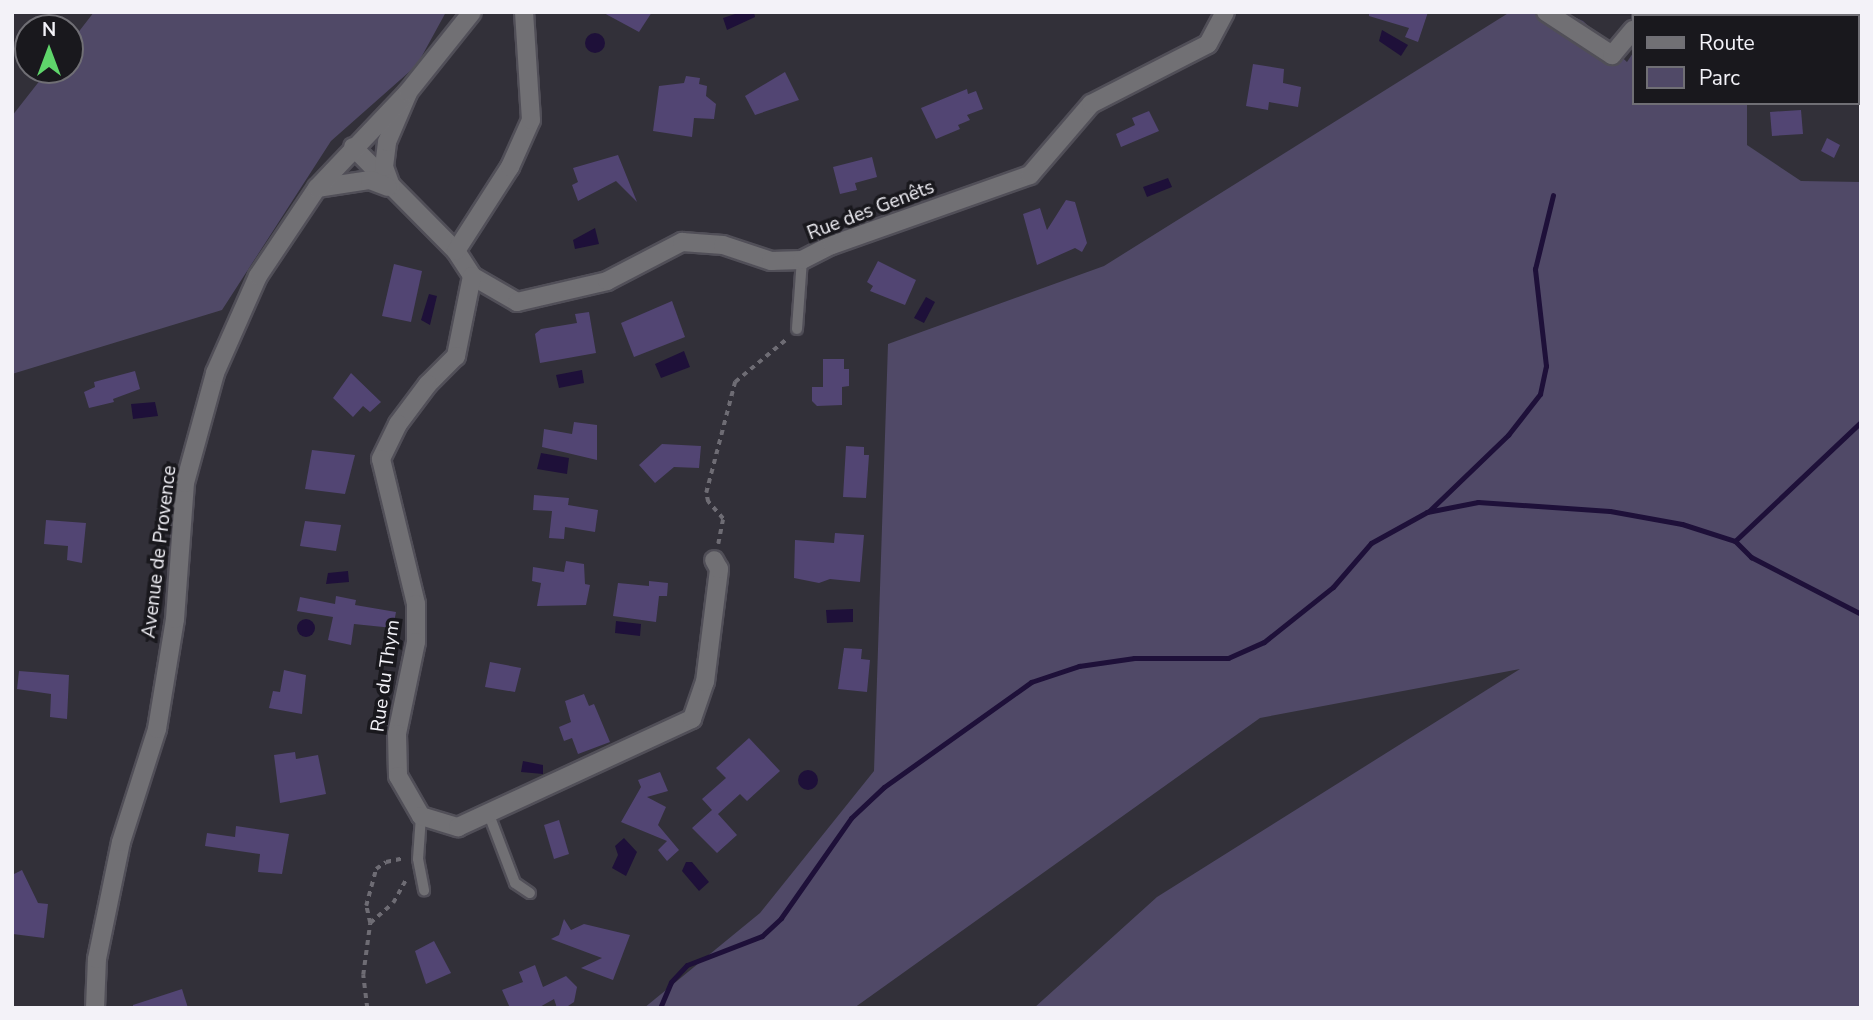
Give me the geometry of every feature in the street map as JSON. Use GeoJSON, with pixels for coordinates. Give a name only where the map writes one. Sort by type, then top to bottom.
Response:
{"type":"FeatureCollection","features":[{"type":"Feature","properties":{"kind":"street","name":"Avenue de Provence"},"geometry":{"type":"LineString","coordinates":[[95,1008],[97,959],[121,842],[157,729],[175,619],[185,483],[215,373],[258,276],[317,188],[408,92],[472,12]]}},
{"type":"Feature","properties":{"kind":"street"},"geometry":{"type":"LineString","coordinates":[[456,251],[510,167],[531,120],[524,12]]}},
{"type":"Feature","properties":{"kind":"street","name":"Rue des Genêts"},"geometry":{"type":"LineString","coordinates":[[353,147],[456,251],[472,276],[517,302],[607,281],[682,242],[723,245],[771,261],[802,260],[1030,175],[1091,104],[1208,44],[1225,12]]}},
{"type":"Feature","properties":{"kind":"street"},"geometry":{"type":"LineString","coordinates":[[1546,12],[1612,55],[1632,31]]}},
{"type":"Feature","properties":{"kind":"street"},"geometry":{"type":"LineString","coordinates":[[392,189],[384,167],[387,142],[408,92]]}},
{"type":"Feature","properties":{"kind":"street"},"geometry":{"type":"LineString","coordinates":[[317,188],[370,180],[392,189]]}},
{"type":"Feature","properties":{"kind":"street","name":"Rue du Thym"},"geometry":{"type":"LineString","coordinates":[[421,816],[398,776],[397,734],[416,642],[416,604],[381,459],[398,424],[428,383],[456,356],[472,276]]}},
{"type":"Feature","properties":{"kind":"street"},"geometry":{"type":"LineString","coordinates":[[421,816],[458,827],[692,719],[707,670],[719,569],[715,560]]}},
{"type":"Feature","properties":{"kind":"lane"},"geometry":{"type":"LineString","coordinates":[[797,330],[802,260]]}},
{"type":"Feature","properties":{"kind":"lane"},"geometry":{"type":"LineString","coordinates":[[488,812],[515,883],[530,893]]}},
{"type":"Feature","properties":{"kind":"lane"},"geometry":{"type":"LineString","coordinates":[[421,816],[418,859],[424,890]]}},
{"type":"Feature","properties":{"kind":"path"},"geometry":{"type":"LineString","coordinates":[[715,560],[723,519],[708,502],[706,493],[735,382],[797,330]]}},
{"type":"Feature","properties":{"kind":"path"},"geometry":{"type":"LineString","coordinates":[[367,1008],[363,975],[370,923],[366,906],[376,869],[398,858],[418,859],[393,902],[370,923]]}},
{"type":"Feature","properties":{"kind":"green space"},"geometry":{"type":"Polygon","coordinates":[[[94,12],[446,12],[417,65],[331,141],[222,310],[12,374],[12,116],[37,84],[84,84],[84,25],[94,12]]]}},
{"type":"Feature","properties":{"kind":"green space"},"geometry":{"type":"Polygon","coordinates":[[[1510,12],[1563,12],[1583,21],[1627,62],[1632,54],[1632,105],[1747,105],[1747,145],[1801,181],[1861,182],[1861,1008],[1034,1008],[1157,897],[1520,669],[1260,718],[854,1008],[644,1008],[760,913],[874,771],[888,344],[1104,266],[1510,12]]]}},
{"type":"Feature","properties":{"kind":"green space"},"geometry":{"type":"Polygon","coordinates":[[[1861,12],[1861,91],[1859,14],[1658,14],[1861,12]]]}},
{"type":"Feature","properties":{"kind":"shaded area"},"geometry":{"type":"Polygon","coordinates":[[[741,12],[754,12],[755,17],[727,30],[723,18],[741,12]]]}},
{"type":"Feature","properties":{"kind":"shaded area"},"geometry":{"type":"Polygon","coordinates":[[[1382,30],[1408,45],[1401,56],[1379,41],[1382,30]]]}},
{"type":"Feature","properties":{"kind":"shaded area"},"geometry":{"type":"Polygon","coordinates":[[[595,33],[602,36],[605,43],[602,50],[595,53],[588,50],[585,43],[588,36],[595,33]]]}},
{"type":"Feature","properties":{"kind":"shaded area"},"geometry":{"type":"Polygon","coordinates":[[[1168,178],[1172,187],[1147,197],[1143,187],[1168,178]]]}},
{"type":"Feature","properties":{"kind":"shaded area"},"geometry":{"type":"Polygon","coordinates":[[[595,228],[599,244],[575,249],[573,240],[595,228]]]}},
{"type":"Feature","properties":{"kind":"shaded area"},"geometry":{"type":"Polygon","coordinates":[[[429,294],[437,296],[430,325],[421,320],[429,294]]]}},
{"type":"Feature","properties":{"kind":"shaded area"},"geometry":{"type":"Polygon","coordinates":[[[926,297],[935,302],[924,323],[914,318],[926,297]]]}},
{"type":"Feature","properties":{"kind":"shaded area"},"geometry":{"type":"Polygon","coordinates":[[[684,351],[690,367],[661,378],[655,364],[684,351]]]}},
{"type":"Feature","properties":{"kind":"shaded area"},"geometry":{"type":"Polygon","coordinates":[[[582,370],[584,383],[559,388],[556,375],[582,370]]]}},
{"type":"Feature","properties":{"kind":"shaded area"},"geometry":{"type":"Polygon","coordinates":[[[155,402],[158,416],[133,419],[131,404],[155,402]]]}},
{"type":"Feature","properties":{"kind":"shaded area"},"geometry":{"type":"Polygon","coordinates":[[[541,453],[569,458],[567,474],[537,469],[541,453]]]}},
{"type":"Feature","properties":{"kind":"shaded area"},"geometry":{"type":"Polygon","coordinates":[[[348,571],[349,582],[326,584],[328,573],[348,571]]]}},
{"type":"Feature","properties":{"kind":"shaded area"},"geometry":{"type":"Polygon","coordinates":[[[853,609],[853,622],[827,623],[826,610],[853,609]]]}},
{"type":"Feature","properties":{"kind":"shaded area"},"geometry":{"type":"Polygon","coordinates":[[[306,619],[312,622],[315,628],[312,634],[306,637],[300,634],[297,628],[300,622],[306,619]]]}},
{"type":"Feature","properties":{"kind":"shaded area"},"geometry":{"type":"Polygon","coordinates":[[[616,621],[641,624],[640,636],[615,633],[616,621]]]}},
{"type":"Feature","properties":{"kind":"shaded area"},"geometry":{"type":"Polygon","coordinates":[[[523,761],[543,765],[543,774],[521,772],[523,761]]]}},
{"type":"Feature","properties":{"kind":"shaded area"},"geometry":{"type":"Polygon","coordinates":[[[808,770],[815,773],[818,780],[815,787],[808,790],[801,787],[798,780],[801,773],[808,770]]]}},
{"type":"Feature","properties":{"kind":"shaded area"},"geometry":{"type":"Polygon","coordinates":[[[624,838],[637,852],[626,876],[612,868],[618,855],[615,846],[624,838]]]}},
{"type":"Feature","properties":{"kind":"shaded area"},"geometry":{"type":"Polygon","coordinates":[[[686,862],[692,862],[709,882],[699,891],[682,871],[686,862]]]}},
{"type":"Feature","properties":{"kind":"building"},"geometry":{"type":"Polygon","coordinates":[[[602,12],[652,12],[639,32],[602,12]]]}},
{"type":"Feature","properties":{"kind":"building"},"geometry":{"type":"Polygon","coordinates":[[[1369,12],[1428,12],[1418,42],[1405,37],[1409,28],[1369,16],[1369,12]]]}},
{"type":"Feature","properties":{"kind":"building"},"geometry":{"type":"Polygon","coordinates":[[[1253,64],[1284,69],[1283,83],[1301,87],[1298,107],[1269,102],[1268,110],[1246,106],[1253,64]]]}},
{"type":"Feature","properties":{"kind":"building"},"geometry":{"type":"Polygon","coordinates":[[[785,72],[799,100],[755,115],[745,96],[785,72]]]}},
{"type":"Feature","properties":{"kind":"building"},"geometry":{"type":"Polygon","coordinates":[[[686,76],[700,78],[699,84],[707,86],[706,96],[716,104],[714,119],[694,118],[692,137],[653,131],[659,86],[684,83],[686,76]]]}},
{"type":"Feature","properties":{"kind":"building"},"geometry":{"type":"Polygon","coordinates":[[[967,89],[968,94],[976,91],[983,109],[967,115],[970,120],[958,125],[960,129],[936,139],[921,108],[967,89]]]}},
{"type":"Feature","properties":{"kind":"building"},"geometry":{"type":"Polygon","coordinates":[[[1801,110],[1803,134],[1772,136],[1770,112],[1801,110]]]}},
{"type":"Feature","properties":{"kind":"building"},"geometry":{"type":"Polygon","coordinates":[[[1149,111],[1159,131],[1121,147],[1116,134],[1135,125],[1132,118],[1149,111]]]}},
{"type":"Feature","properties":{"kind":"building"},"geometry":{"type":"Polygon","coordinates":[[[1827,138],[1840,145],[1834,158],[1821,151],[1827,138]]]}},
{"type":"Feature","properties":{"kind":"building"},"geometry":{"type":"Polygon","coordinates":[[[618,155],[637,202],[616,181],[578,201],[572,185],[578,182],[573,168],[618,155]]]}},
{"type":"Feature","properties":{"kind":"building"},"geometry":{"type":"Polygon","coordinates":[[[872,157],[877,177],[855,183],[857,190],[840,194],[833,167],[872,157]]]}},
{"type":"Feature","properties":{"kind":"building"},"geometry":{"type":"Polygon","coordinates":[[[1066,200],[1075,202],[1087,243],[1082,252],[1075,248],[1037,265],[1023,214],[1040,208],[1047,230],[1066,200]]]}},
{"type":"Feature","properties":{"kind":"building"},"geometry":{"type":"Polygon","coordinates":[[[878,261],[916,280],[905,305],[870,291],[873,286],[867,282],[878,261]]]}},
{"type":"Feature","properties":{"kind":"building"},"geometry":{"type":"Polygon","coordinates":[[[394,264],[422,271],[411,322],[382,316],[394,264]]]}},
{"type":"Feature","properties":{"kind":"building"},"geometry":{"type":"Polygon","coordinates":[[[672,301],[685,337],[634,357],[621,323],[672,301]]]}},
{"type":"Feature","properties":{"kind":"building"},"geometry":{"type":"Polygon","coordinates":[[[589,312],[596,353],[540,363],[535,334],[541,329],[577,323],[575,314],[589,312]]]}},
{"type":"Feature","properties":{"kind":"building"},"geometry":{"type":"Polygon","coordinates":[[[823,359],[844,359],[844,369],[849,369],[849,386],[842,387],[842,405],[817,406],[812,401],[812,387],[823,387],[823,359]]]}},
{"type":"Feature","properties":{"kind":"building"},"geometry":{"type":"Polygon","coordinates":[[[135,371],[140,389],[113,399],[114,402],[89,408],[84,392],[95,387],[94,382],[135,371]]]}},
{"type":"Feature","properties":{"kind":"building"},"geometry":{"type":"Polygon","coordinates":[[[351,373],[381,402],[370,412],[363,406],[353,417],[333,398],[351,373]]]}},
{"type":"Feature","properties":{"kind":"building"},"geometry":{"type":"Polygon","coordinates":[[[574,422],[597,425],[597,460],[542,447],[544,429],[572,434],[574,422]]]}},
{"type":"Feature","properties":{"kind":"building"},"geometry":{"type":"Polygon","coordinates":[[[662,444],[701,446],[699,468],[674,467],[655,483],[639,465],[662,444]]]}},
{"type":"Feature","properties":{"kind":"building"},"geometry":{"type":"Polygon","coordinates":[[[846,446],[864,447],[864,455],[869,455],[866,498],[843,497],[846,446]]]}},
{"type":"Feature","properties":{"kind":"building"},"geometry":{"type":"Polygon","coordinates":[[[312,450],[355,455],[345,494],[305,489],[312,450]]]}},
{"type":"Feature","properties":{"kind":"building"},"geometry":{"type":"Polygon","coordinates":[[[534,495],[569,498],[568,505],[598,510],[595,532],[565,527],[564,539],[549,538],[552,511],[533,510],[534,495]]]}},
{"type":"Feature","properties":{"kind":"building"},"geometry":{"type":"Polygon","coordinates":[[[46,520],[86,523],[82,563],[67,560],[68,546],[44,544],[46,520]]]}},
{"type":"Feature","properties":{"kind":"building"},"geometry":{"type":"Polygon","coordinates":[[[305,521],[341,525],[336,551],[300,546],[305,521]]]}},
{"type":"Feature","properties":{"kind":"building"},"geometry":{"type":"Polygon","coordinates":[[[835,533],[864,535],[860,582],[830,579],[819,583],[794,578],[795,540],[834,543],[835,533]]]}},
{"type":"Feature","properties":{"kind":"building"},"geometry":{"type":"Polygon","coordinates":[[[566,561],[584,564],[585,584],[590,585],[586,605],[537,606],[541,583],[532,581],[533,567],[564,572],[566,561]]]}},
{"type":"Feature","properties":{"kind":"building"},"geometry":{"type":"Polygon","coordinates":[[[649,581],[668,583],[667,596],[659,596],[656,622],[613,616],[618,583],[649,586],[649,581]]]}},
{"type":"Feature","properties":{"kind":"building"},"geometry":{"type":"Polygon","coordinates":[[[336,596],[356,600],[355,605],[396,612],[393,628],[354,624],[351,645],[328,640],[333,617],[297,611],[300,597],[335,604],[336,596]]]}},
{"type":"Feature","properties":{"kind":"building"},"geometry":{"type":"Polygon","coordinates":[[[844,648],[862,649],[861,659],[870,660],[867,692],[838,689],[844,648]]]}},
{"type":"Feature","properties":{"kind":"building"},"geometry":{"type":"Polygon","coordinates":[[[490,662],[521,668],[515,692],[485,687],[490,662]]]}},
{"type":"Feature","properties":{"kind":"building"},"geometry":{"type":"Polygon","coordinates":[[[284,670],[306,675],[302,714],[269,708],[273,691],[280,692],[284,670]]]}},
{"type":"Feature","properties":{"kind":"building"},"geometry":{"type":"Polygon","coordinates":[[[19,671],[69,675],[67,719],[50,717],[51,694],[17,689],[19,671]]]}},
{"type":"Feature","properties":{"kind":"building"},"geometry":{"type":"Polygon","coordinates":[[[584,694],[589,706],[594,704],[610,742],[578,754],[572,738],[564,741],[559,727],[571,722],[565,701],[584,694]]]}},
{"type":"Feature","properties":{"kind":"building"},"geometry":{"type":"Polygon","coordinates":[[[749,738],[780,771],[747,801],[740,794],[718,814],[737,835],[717,853],[692,828],[712,810],[702,799],[726,778],[716,768],[749,738]]]}},
{"type":"Feature","properties":{"kind":"building"},"geometry":{"type":"Polygon","coordinates":[[[295,752],[296,759],[318,755],[326,794],[280,803],[274,755],[295,752]]]}},
{"type":"Feature","properties":{"kind":"building"},"geometry":{"type":"Polygon","coordinates":[[[660,772],[668,791],[647,797],[666,807],[658,825],[679,850],[667,861],[658,850],[667,841],[621,822],[641,787],[638,780],[660,772]]]}},
{"type":"Feature","properties":{"kind":"building"},"geometry":{"type":"Polygon","coordinates":[[[559,820],[569,854],[554,859],[544,825],[559,820]]]}},
{"type":"Feature","properties":{"kind":"building"},"geometry":{"type":"Polygon","coordinates":[[[236,826],[289,834],[282,874],[258,872],[260,854],[205,846],[207,833],[235,837],[236,826]]]}},
{"type":"Feature","properties":{"kind":"building"},"geometry":{"type":"Polygon","coordinates":[[[22,870],[38,903],[48,904],[44,938],[13,934],[12,875],[22,870]]]}},
{"type":"Feature","properties":{"kind":"building"},"geometry":{"type":"Polygon","coordinates":[[[564,919],[571,930],[584,924],[630,935],[613,980],[581,968],[602,958],[551,939],[559,935],[564,919]]]}},
{"type":"Feature","properties":{"kind":"building"},"geometry":{"type":"Polygon","coordinates":[[[434,941],[451,973],[426,984],[415,951],[434,941]]]}},
{"type":"Feature","properties":{"kind":"building"},"geometry":{"type":"Polygon","coordinates":[[[535,965],[543,987],[566,976],[577,987],[574,1002],[565,1008],[557,1008],[554,999],[538,1008],[510,1008],[502,990],[523,982],[519,972],[535,965]]]}},
{"type":"Feature","properties":{"kind":"building"},"geometry":{"type":"Polygon","coordinates":[[[182,989],[188,1008],[133,1008],[133,1005],[182,989]]]}},
{"type":"Feature","properties":{"kind":"waterway"},"geometry":{"type":"LineString","coordinates":[[1429,511],[1508,435],[1540,394],[1546,366],[1535,269],[1553,195]]}},
{"type":"Feature","properties":{"kind":"waterway"},"geometry":{"type":"LineString","coordinates":[[1735,541],[1861,422]]}},
{"type":"Feature","properties":{"kind":"waterway"},"geometry":{"type":"LineString","coordinates":[[660,1008],[671,982],[687,965],[762,936],[781,918],[851,818],[884,787],[1031,682],[1079,666],[1134,658],[1228,658],[1264,642],[1333,587],[1371,543],[1427,512],[1478,502],[1610,511],[1682,524],[1735,541],[1751,557],[1861,614]]}}]}
